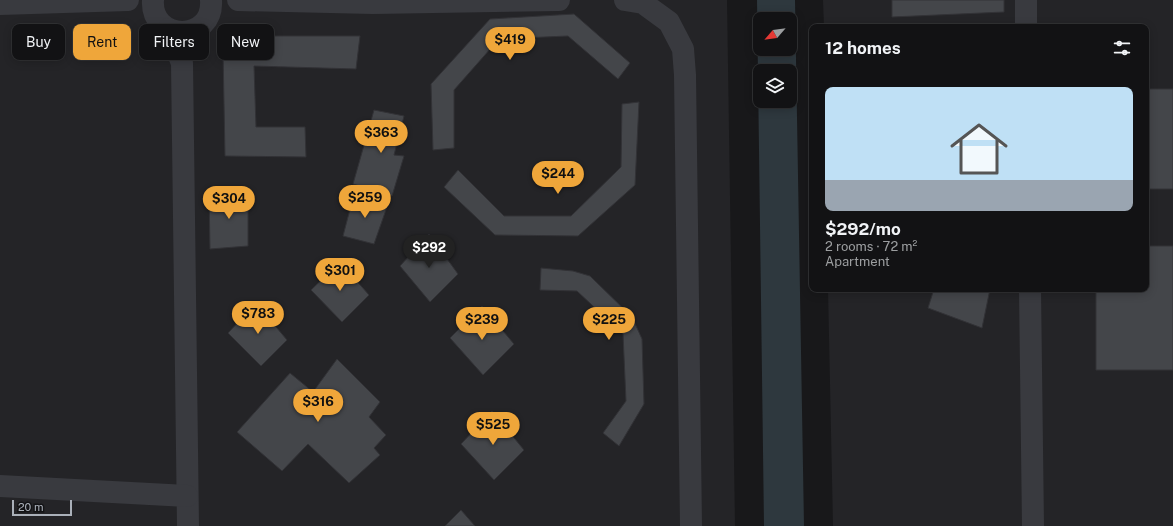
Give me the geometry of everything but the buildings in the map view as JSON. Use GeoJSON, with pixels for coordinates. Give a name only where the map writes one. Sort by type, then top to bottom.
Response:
{"type":"FeatureCollection","features":[{"type":"Feature","properties":{"kind":"lane"},"geometry":{"type":"LineString","coordinates":[[0,4],[127,0],[159,15],[177,32],[205,15],[239,1],[373,3],[559,0]]}},
{"type":"Feature","properties":{"kind":"lane"},"geometry":{"type":"LineString","coordinates":[[625,0],[644,3],[669,22],[682,49],[685,91],[691,526]]}},
{"type":"Feature","properties":{"kind":"lane"},"geometry":{"type":"LineString","coordinates":[[1026,0],[1026,24]]}},
{"type":"Feature","properties":{"kind":"lane"},"geometry":{"type":"LineString","coordinates":[[159,15],[182,63],[188,526]]}},
{"type":"Feature","properties":{"kind":"lane"},"geometry":{"type":"LineString","coordinates":[[182,63],[205,15]]}},
{"type":"Feature","properties":{"kind":"lane"},"geometry":{"type":"LineString","coordinates":[[1030,292],[1033,526]]}},
{"type":"Feature","properties":{"kind":"lane"},"geometry":{"type":"LineString","coordinates":[[0,486],[187,496]]}},
{"type":"Feature","properties":{"kind":"shaded area"},"geometry":{"type":"Polygon","coordinates":[[[0,0],[727,0],[735,526],[0,526],[0,0]]]}},
{"type":"Feature","properties":{"kind":"shaded area"},"geometry":{"type":"Polygon","coordinates":[[[757,0],[795,0],[795,12],[757,12],[757,0]]]}},
{"type":"Feature","properties":{"kind":"shaded area"},"geometry":{"type":"Polygon","coordinates":[[[823,0],[1173,0],[1173,526],[833,526],[828,292],[1149,292],[1149,24],[824,24],[823,0]]]}},
{"type":"Feature","properties":{"kind":"shaded area"},"geometry":{"type":"Polygon","coordinates":[[[758,56],[796,56],[796,64],[758,64],[758,56]]]}},
{"type":"Feature","properties":{"kind":"shaded area"},"geometry":{"type":"Polygon","coordinates":[[[758,108],[797,108],[804,526],[764,526],[758,108]]]}}]}
